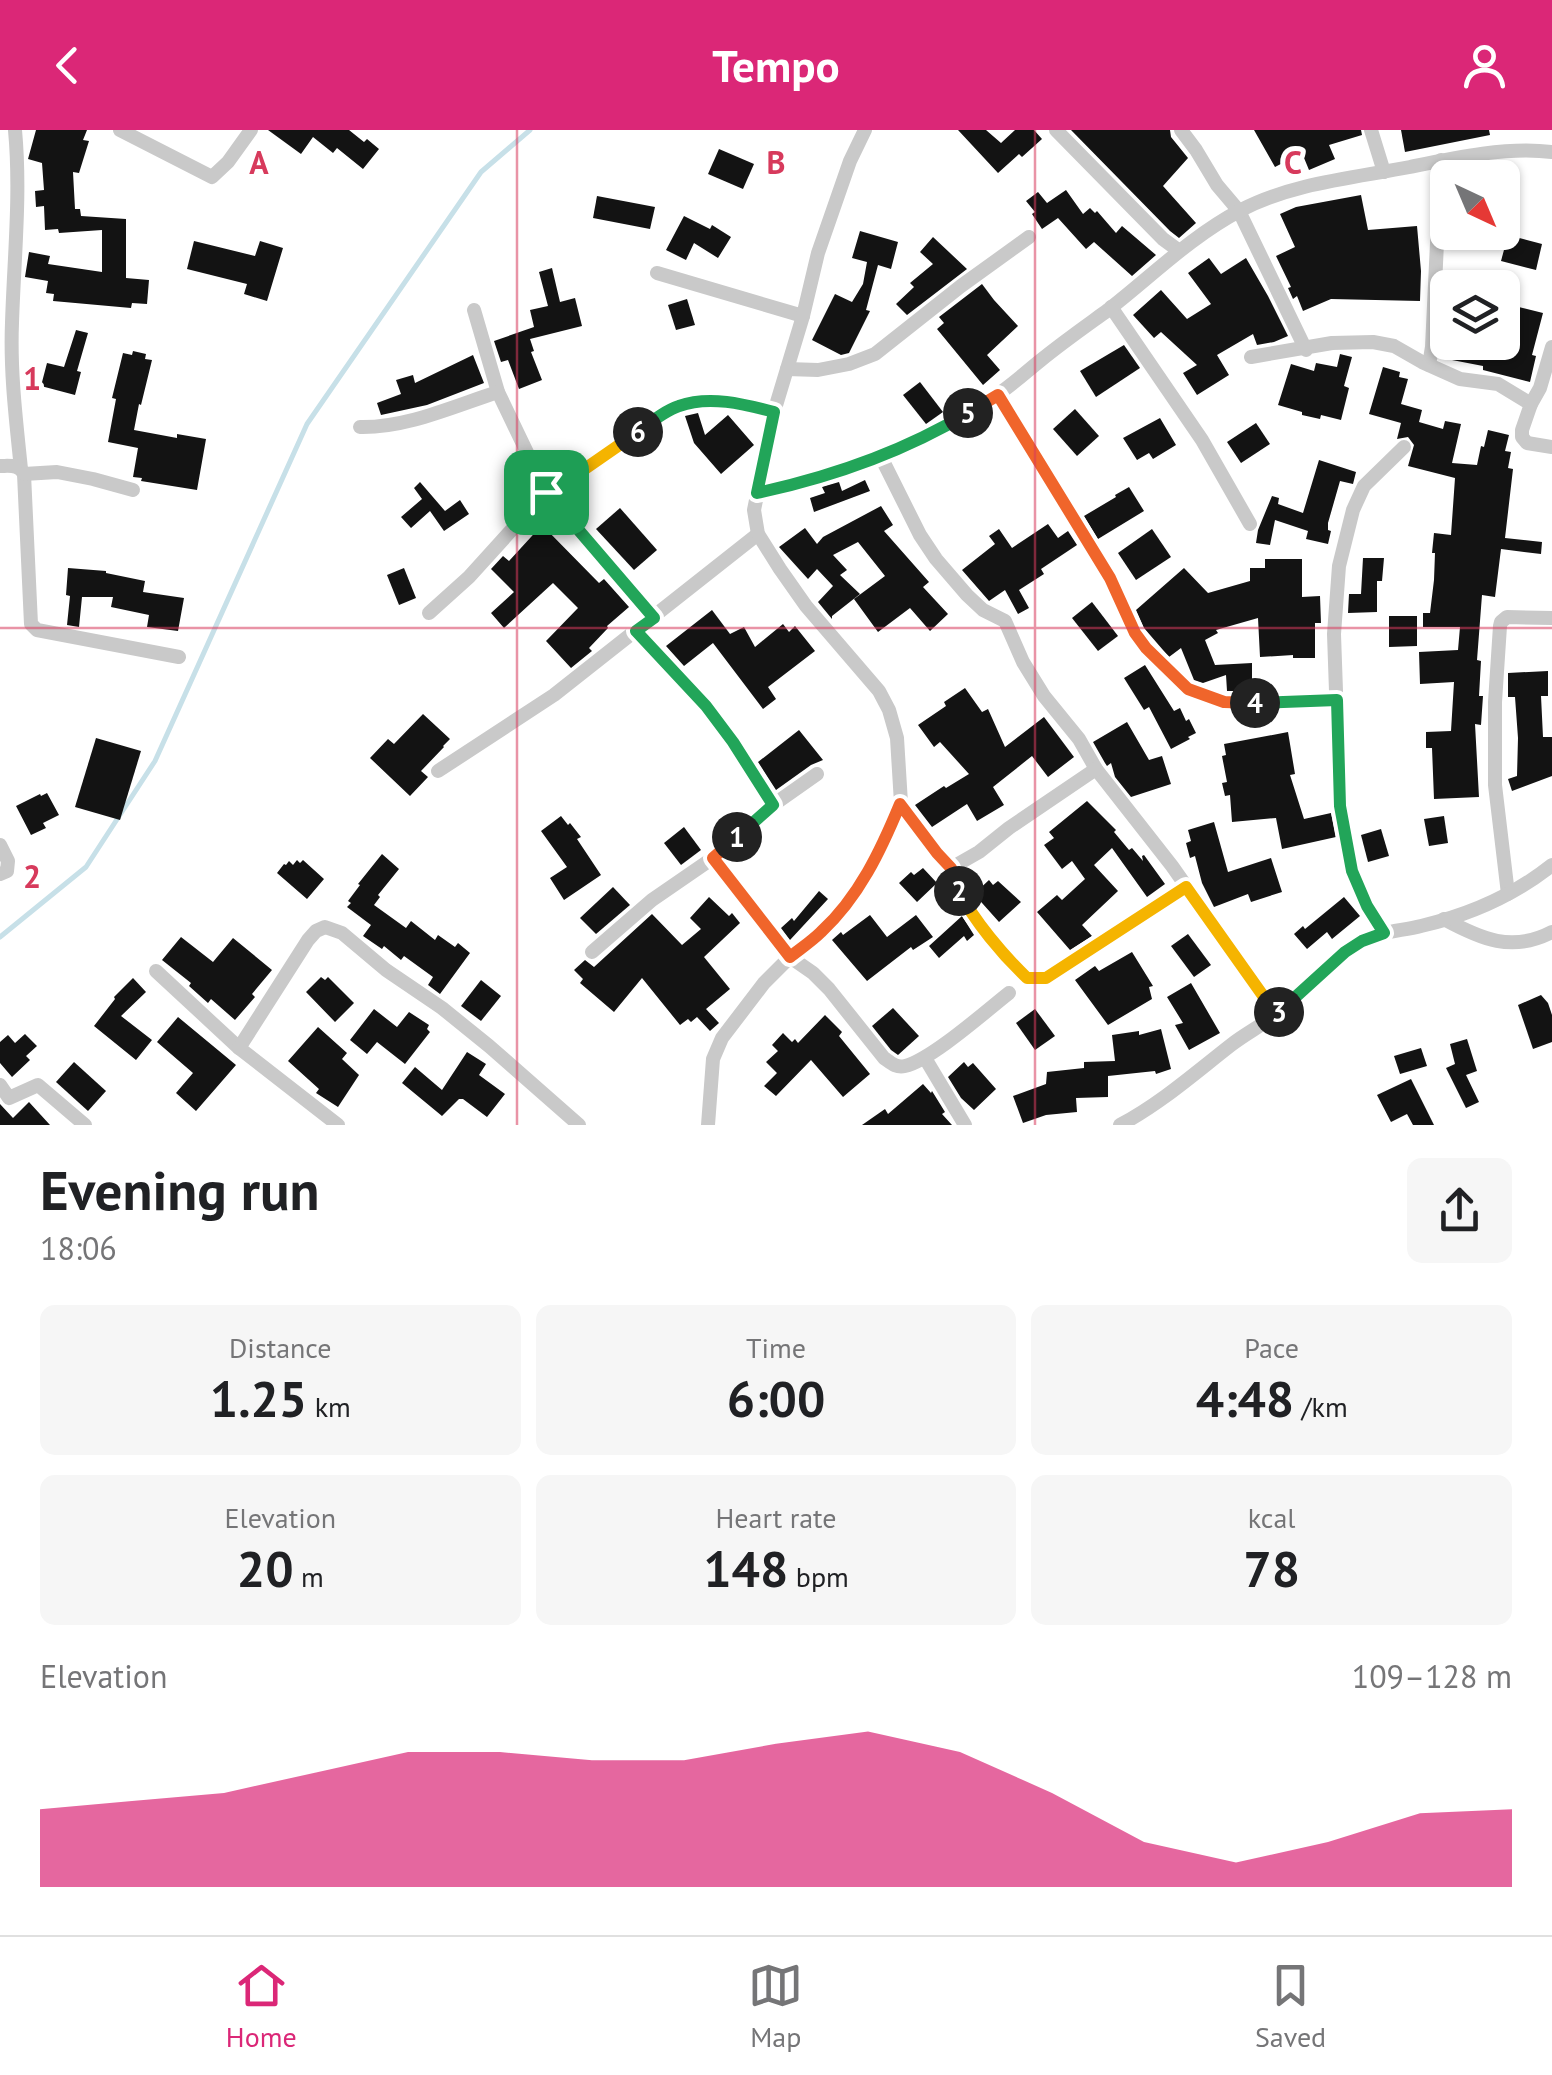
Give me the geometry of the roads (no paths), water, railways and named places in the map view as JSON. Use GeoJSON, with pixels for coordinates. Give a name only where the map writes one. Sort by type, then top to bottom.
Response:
{"type":"FeatureCollection","features":[{"type":"Feature","properties":{"kind":"street"},"geometry":{"type":"LineString","coordinates":[[14,130],[18,172],[12,382],[31,624],[37,630],[179,658]]}},
{"type":"Feature","properties":{"kind":"street"},"geometry":{"type":"LineString","coordinates":[[120,130],[212,176],[228,162],[251,130]]}},
{"type":"Feature","properties":{"kind":"street"},"geometry":{"type":"LineString","coordinates":[[708,1125],[713,1059],[722,1038],[764,983],[822,932],[851,897],[882,848],[900,804],[898,738],[890,710],[879,691],[806,606],[758,534],[754,510],[774,412],[818,253],[850,160],[865,130]]}},
{"type":"Feature","properties":{"kind":"street"},"geometry":{"type":"LineString","coordinates":[[1056,130],[1178,250]]}},
{"type":"Feature","properties":{"kind":"street"},"geometry":{"type":"LineString","coordinates":[[1181,130],[1239,212],[1306,350]]}},
{"type":"Feature","properties":{"kind":"street"},"geometry":{"type":"LineString","coordinates":[[1371,130],[1384,172]]}},
{"type":"Feature","properties":{"kind":"street"},"geometry":{"type":"LineString","coordinates":[[1441,160],[1536,150],[1552,152]]}},
{"type":"Feature","properties":{"kind":"street"},"geometry":{"type":"LineString","coordinates":[[757,493],[881,457],[940,430],[998,395],[1178,250],[1239,212],[1302,188],[1430,162]]}},
{"type":"Feature","properties":{"kind":"street"},"geometry":{"type":"LineString","coordinates":[[787,369],[818,370],[875,354],[1029,237]]}},
{"type":"Feature","properties":{"kind":"street"},"geometry":{"type":"LineString","coordinates":[[1429,365],[1437,250]]}},
{"type":"Feature","properties":{"kind":"street"},"geometry":{"type":"LineString","coordinates":[[657,273],[803,316]]}},
{"type":"Feature","properties":{"kind":"street"},"geometry":{"type":"LineString","coordinates":[[1112,307],[1202,440],[1250,524]]}},
{"type":"Feature","properties":{"kind":"street"},"geometry":{"type":"LineString","coordinates":[[474,310],[498,392],[546,492],[654,618]]}},
{"type":"Feature","properties":{"kind":"street"},"geometry":{"type":"LineString","coordinates":[[1251,357],[1332,343],[1373,342],[1394,346],[1460,378],[1498,384],[1531,404]]}},
{"type":"Feature","properties":{"kind":"street"},"geometry":{"type":"LineString","coordinates":[[1552,346],[1522,430],[1528,443],[1552,447]]}},
{"type":"Feature","properties":{"kind":"street"},"geometry":{"type":"LineString","coordinates":[[360,427],[382,428],[498,392]]}},
{"type":"Feature","properties":{"kind":"street"},"geometry":{"type":"LineString","coordinates":[[998,395],[1110,578],[1135,633],[1170,674],[1188,689],[1224,702],[1337,700]]}},
{"type":"Feature","properties":{"kind":"street"},"geometry":{"type":"LineString","coordinates":[[429,613],[469,577],[546,492],[654,420],[679,406],[708,402],[737,402],[774,412]]}},
{"type":"Feature","properties":{"kind":"street"},"geometry":{"type":"LineString","coordinates":[[1384,933],[1352,871],[1340,806],[1334,634],[1339,566],[1353,510],[1364,486],[1404,447]]}},
{"type":"Feature","properties":{"kind":"street"},"geometry":{"type":"LineString","coordinates":[[881,457],[920,535],[967,595],[1005,622],[1033,678],[1276,1014]]}},
{"type":"Feature","properties":{"kind":"street"},"geometry":{"type":"LineString","coordinates":[[0,466],[14,465],[22,472],[93,478],[133,490]]}},
{"type":"Feature","properties":{"kind":"street"},"geometry":{"type":"LineString","coordinates":[[438,771],[554,696],[758,534]]}},
{"type":"Feature","properties":{"kind":"street"},"geometry":{"type":"LineString","coordinates":[[1508,894],[1495,785],[1494,702],[1500,626],[1507,617],[1552,618]]}},
{"type":"Feature","properties":{"kind":"street"},"geometry":{"type":"LineString","coordinates":[[636,631],[706,706],[773,805]]}},
{"type":"Feature","properties":{"kind":"street"},"geometry":{"type":"LineString","coordinates":[[951,868],[1096,769]]}},
{"type":"Feature","properties":{"kind":"street"},"geometry":{"type":"LineString","coordinates":[[592,952],[652,900],[713,858],[773,805],[817,774]]}},
{"type":"Feature","properties":{"kind":"street"},"geometry":{"type":"LineString","coordinates":[[900,804],[951,868],[963,900],[1027,978],[1046,978],[1186,887]]}},
{"type":"Feature","properties":{"kind":"street"},"geometry":{"type":"LineString","coordinates":[[0,845],[8,865],[7,871],[0,874]]}},
{"type":"Feature","properties":{"kind":"street"},"geometry":{"type":"LineString","coordinates":[[713,858],[790,957],[829,989],[884,1058],[895,1066],[903,1067],[925,1058],[1009,993]]}},
{"type":"Feature","properties":{"kind":"street"},"geometry":{"type":"LineString","coordinates":[[1120,1125],[1145,1119],[1229,1046],[1276,1014],[1362,941],[1480,909],[1552,865]]}},
{"type":"Feature","properties":{"kind":"street"},"geometry":{"type":"LineString","coordinates":[[1444,919],[1508,944],[1526,944],[1552,932]]}},
{"type":"Feature","properties":{"kind":"street"},"geometry":{"type":"LineString","coordinates":[[239,1048],[308,940],[320,928],[331,928],[442,1008],[578,1125]]}},
{"type":"Feature","properties":{"kind":"street"},"geometry":{"type":"LineString","coordinates":[[156,971],[239,1048],[338,1125]]}},
{"type":"Feature","properties":{"kind":"street"},"geometry":{"type":"LineString","coordinates":[[925,1058],[965,1125]]}},
{"type":"Feature","properties":{"kind":"street"},"geometry":{"type":"LineString","coordinates":[[0,1085],[9,1098],[38,1086],[85,1125]]}},
{"type":"Feature","properties":{"kind":"waterway"},"geometry":{"type":"LineString","coordinates":[[0,937],[86,867],[155,761],[307,424],[481,172],[530,130]]}}]}
